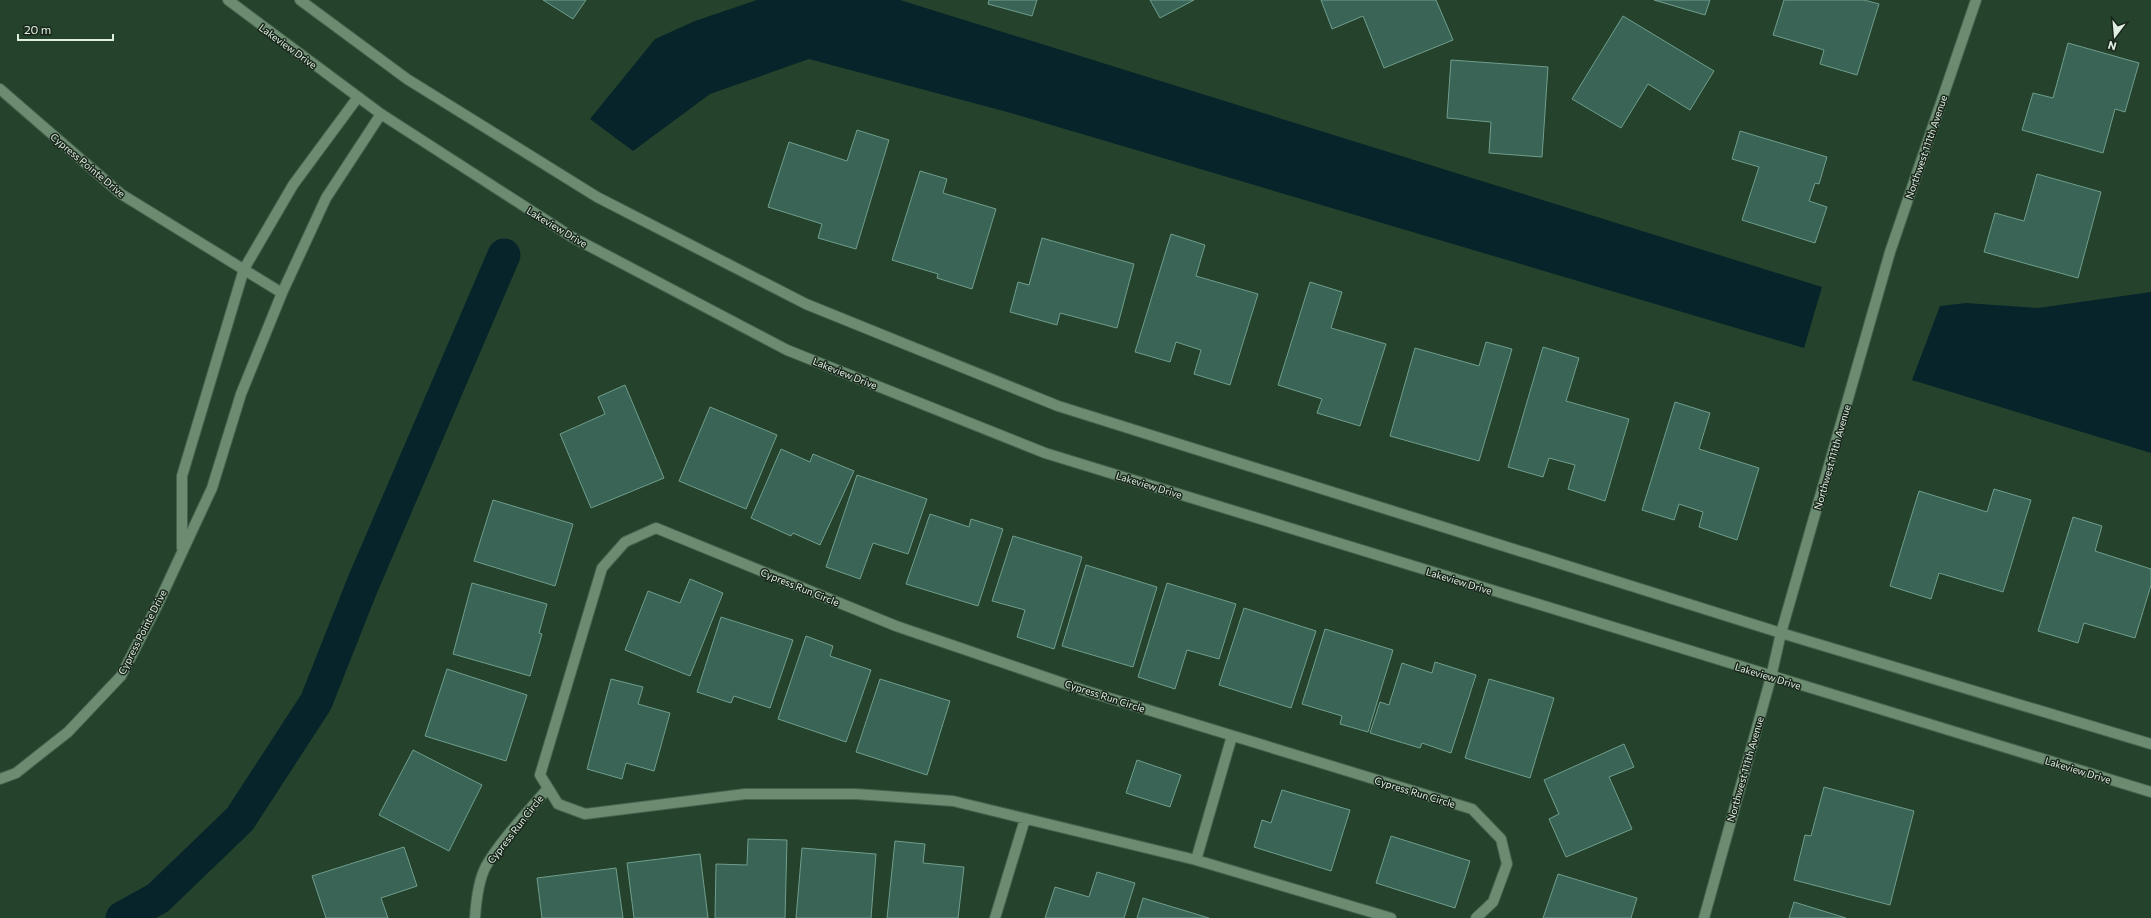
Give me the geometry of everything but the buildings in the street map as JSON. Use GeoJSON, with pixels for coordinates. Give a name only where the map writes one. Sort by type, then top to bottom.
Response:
{"type":"FeatureCollection","features":[{"type":"Feature","properties":{"kind":"street","name":"Lakeview Drive"},"geometry":{"type":"LineString","coordinates":[[228,0],[381,114],[572,237],[794,353],[1045,453],[1771,677],[2151,792]]}},
{"type":"Feature","properties":{"kind":"street"},"geometry":{"type":"LineString","coordinates":[[300,0],[407,79],[597,197],[806,304],[1058,406],[1781,633],[2151,744]]}},
{"type":"Feature","properties":{"kind":"street","name":"Northwest 111th Avenue"},"geometry":{"type":"LineString","coordinates":[[1704,918],[1771,677],[1781,633],[1890,252],[1976,0]]}},
{"type":"Feature","properties":{"kind":"street","name":"Cypress Pointe Drive"},"geometry":{"type":"LineString","coordinates":[[0,89],[121,194],[282,293]]}},
{"type":"Feature","properties":{"kind":"street","name":"Cypress Pointe Drive"},"geometry":{"type":"LineString","coordinates":[[182,552],[182,476],[244,269],[293,185],[358,97]]}},
{"type":"Feature","properties":{"kind":"street","name":"Cypress Pointe Drive"},"geometry":{"type":"LineString","coordinates":[[0,779],[16,773],[68,732],[121,676],[212,488],[241,394],[282,293],[326,198],[381,114]]}},
{"type":"Feature","properties":{"kind":"street","name":"Cypress Run Circle"},"geometry":{"type":"LineString","coordinates":[[1391,918],[1196,860],[953,800],[856,794],[744,794],[584,814],[558,804],[540,775],[602,568],[625,542],[656,528],[896,626],[1083,690],[1472,809],[1501,839],[1507,864],[1493,902],[1476,918]]}},
{"type":"Feature","properties":{"kind":"street"},"geometry":{"type":"LineString","coordinates":[[1196,860],[1232,736]]}},
{"type":"Feature","properties":{"kind":"street","name":"Cypress Run Circle"},"geometry":{"type":"LineString","coordinates":[[475,918],[476,902],[486,867],[518,823],[548,788]]}},
{"type":"Feature","properties":{"kind":"street"},"geometry":{"type":"LineString","coordinates":[[995,918],[1025,819]]}},
{"type":"Feature","properties":{"kind":"water"},"geometry":{"type":"Polygon","coordinates":[[[757,0],[900,0],[1822,287],[1804,348],[1011,113],[809,59],[710,94],[633,151],[590,119],[655,39],[695,21],[757,0]]]}},
{"type":"Feature","properties":{"kind":"water"},"geometry":{"type":"Polygon","coordinates":[[[2151,292],[2151,453],[1912,380],[1940,306],[1966,303],[2038,308],[2151,292]]]}},
{"type":"Feature","properties":{"kind":"waterway"},"geometry":{"type":"LineString","coordinates":[[122,918],[158,898],[240,819],[316,702],[362,586],[504,255]]}}]}
